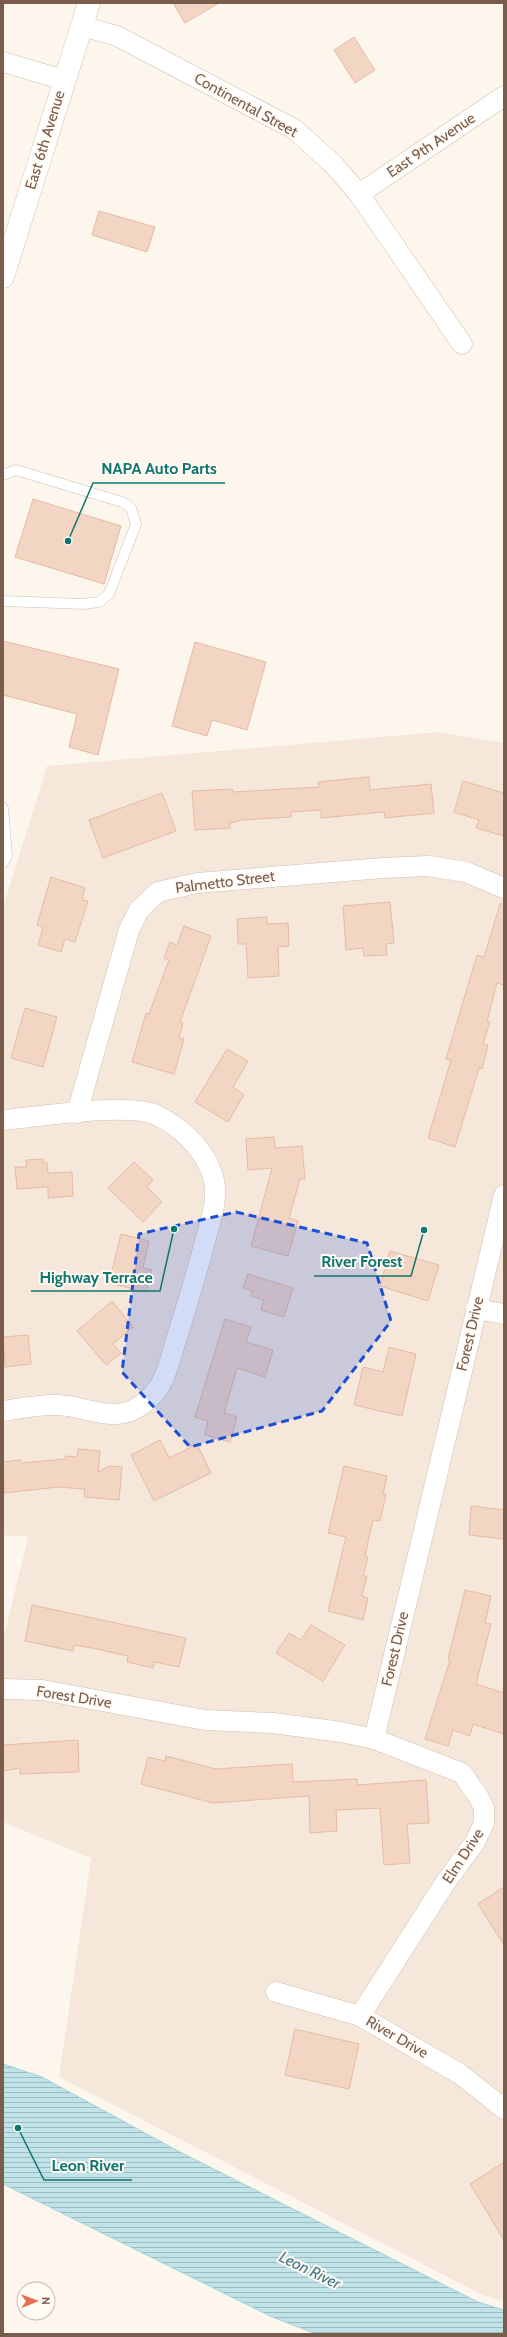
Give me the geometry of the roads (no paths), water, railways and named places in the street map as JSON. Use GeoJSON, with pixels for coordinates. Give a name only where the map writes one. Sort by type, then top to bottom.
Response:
{"type":"FeatureCollection","features":[{"type":"Feature","properties":{"kind":"main road","name":"East 6th Avenue"},"geometry":{"type":"LineString","coordinates":[[3,277],[64,80],[90,3]]}},
{"type":"Feature","properties":{"kind":"street","name":"Continental Street"},"geometry":{"type":"LineString","coordinates":[[82,26],[117,36],[294,129],[333,164],[359,194],[462,344]]}},
{"type":"Feature","properties":{"kind":"street"},"geometry":{"type":"LineString","coordinates":[[3,62],[64,80]]}},
{"type":"Feature","properties":{"kind":"street","name":"East 9th Avenue"},"geometry":{"type":"LineString","coordinates":[[359,194],[504,96]]}},
{"type":"Feature","properties":{"kind":"street","name":"Palmetto Street"},"geometry":{"type":"LineString","coordinates":[[76,1113],[129,930],[139,910],[158,892],[197,883],[258,877],[428,866],[466,872],[504,888]]}},
{"type":"Feature","properties":{"kind":"street"},"geometry":{"type":"LineString","coordinates":[[3,1120],[76,1113],[134,1110],[154,1115],[173,1125],[195,1145],[210,1171],[215,1188],[214,1207],[192,1289],[161,1383],[151,1398],[134,1410],[115,1414],[60,1405],[33,1406],[3,1411]]}},
{"type":"Feature","properties":{"kind":"street","name":"Forest Drive"},"geometry":{"type":"LineString","coordinates":[[3,1689],[42,1690],[205,1720],[273,1722],[340,1732],[374,1739],[504,1195]]}},
{"type":"Feature","properties":{"kind":"street"},"geometry":{"type":"LineString","coordinates":[[476,1309],[504,1314]]}},
{"type":"Feature","properties":{"kind":"street","name":"Elm Drive"},"geometry":{"type":"LineString","coordinates":[[360,2016],[445,1883],[475,1842],[484,1823],[484,1808],[462,1773],[374,1739]]}},
{"type":"Feature","properties":{"kind":"street","name":"River Drive"},"geometry":{"type":"LineString","coordinates":[[276,1992],[360,2016],[460,2074],[504,2109]]}},
{"type":"Feature","properties":{"kind":"lane"},"geometry":{"type":"LineString","coordinates":[[3,476],[16,470],[122,502],[131,508],[136,524],[109,594],[99,602],[84,604],[3,601]]}},
{"type":"Feature","properties":{"kind":"lane"},"geometry":{"type":"LineString","coordinates":[[3,808],[7,856],[3,863]]}},
{"type":"Feature","properties":{"kind":"water"},"geometry":{"type":"Polygon","coordinates":[[[3,2064],[42,2077],[178,2151],[478,2302],[504,2310],[504,2334],[316,2334],[270,2316],[3,2184],[3,2064]]]}},
{"type":"Feature","properties":{"kind":"place","name":"NAPA Auto Parts"},"geometry":{"type":"Point","coordinates":[68,541]}},
{"type":"Feature","properties":{"kind":"place","name":"Highway Terrace"},"geometry":{"type":"Point","coordinates":[174,1229]}},
{"type":"Feature","properties":{"kind":"place","name":"River Forest"},"geometry":{"type":"Point","coordinates":[424,1230]}},
{"type":"Feature","properties":{"kind":"place","name":"Leon River"},"geometry":{"type":"Point","coordinates":[18,2128]}}]}
